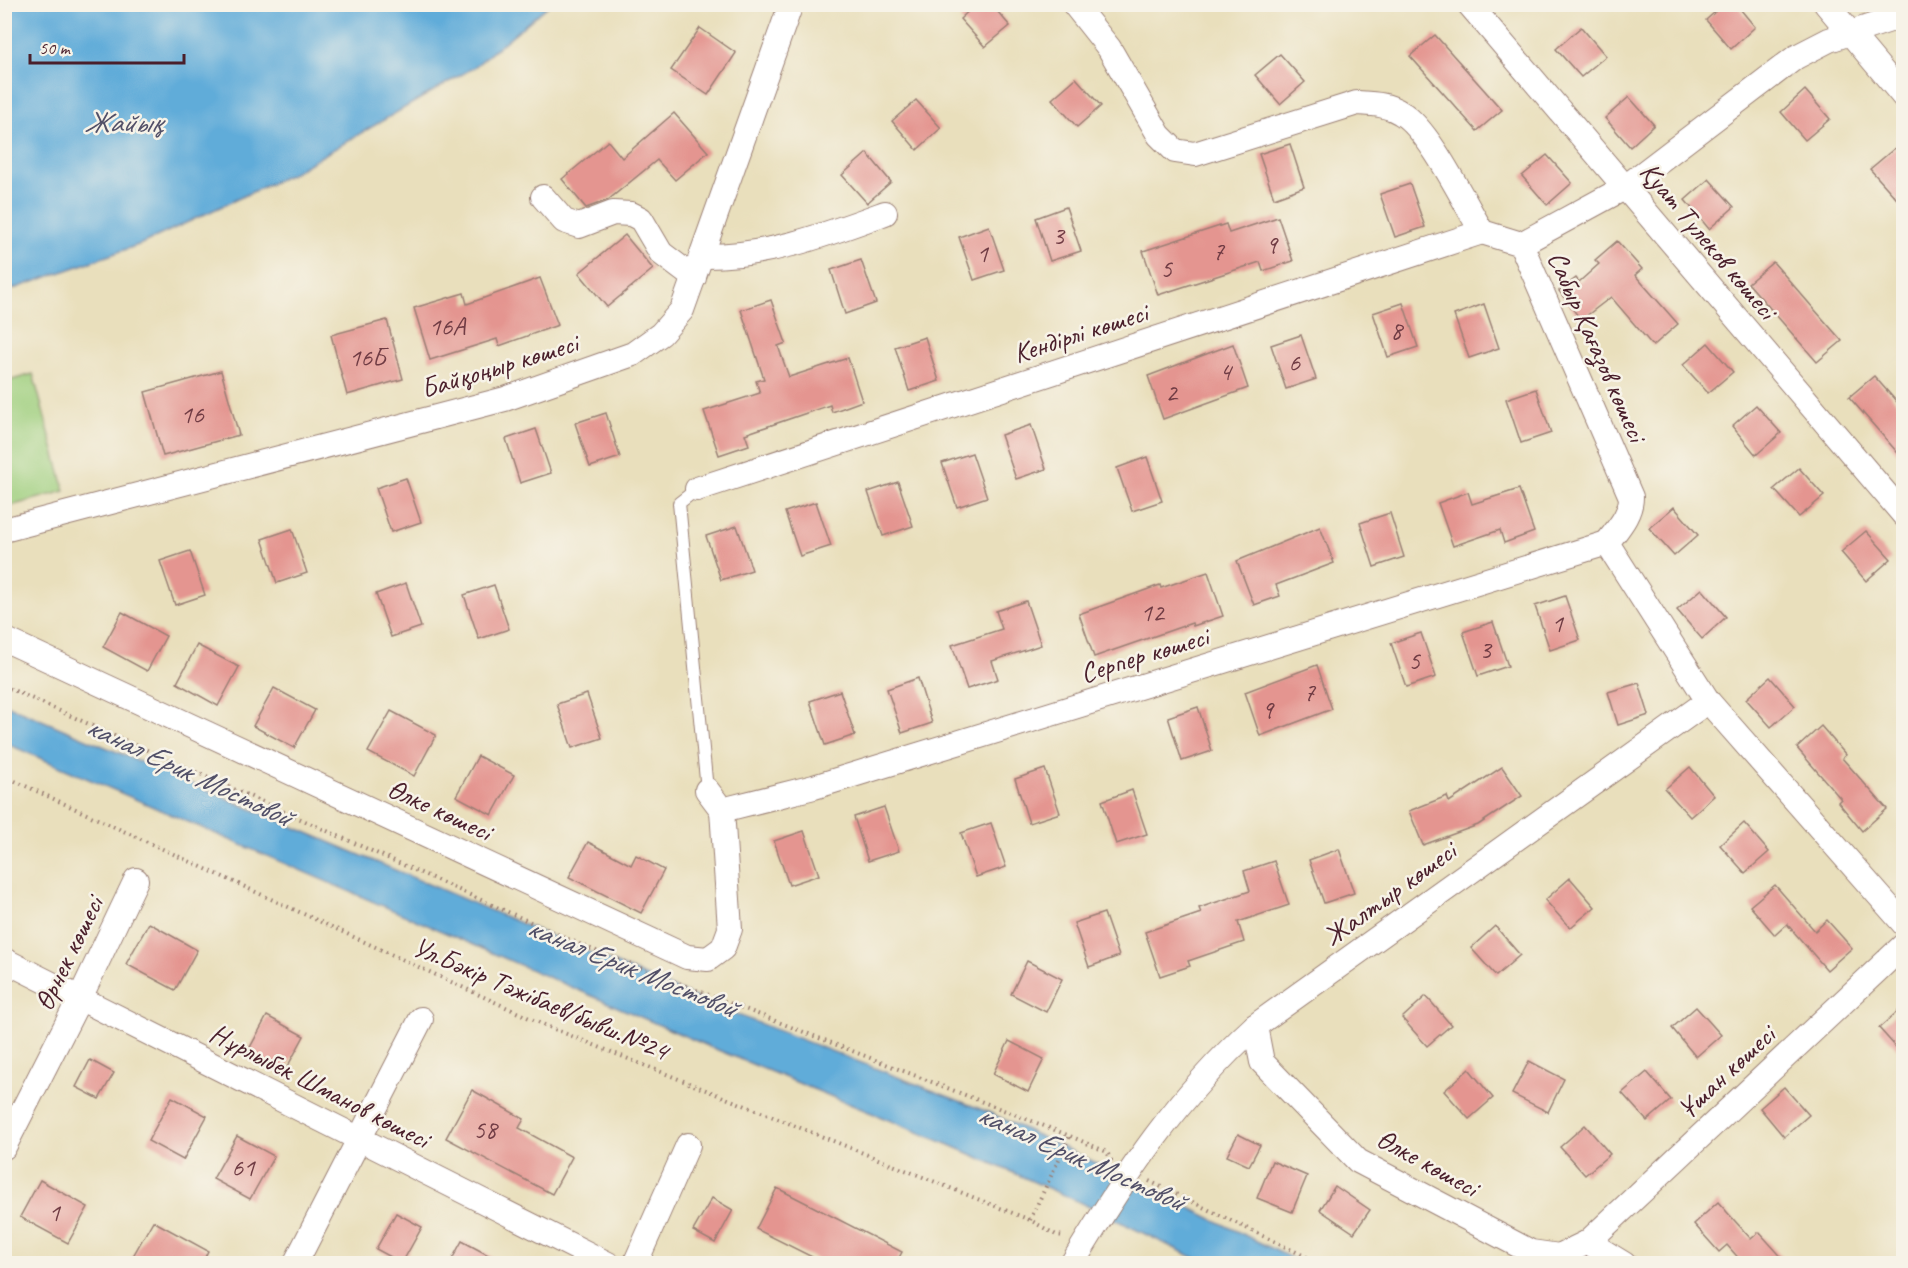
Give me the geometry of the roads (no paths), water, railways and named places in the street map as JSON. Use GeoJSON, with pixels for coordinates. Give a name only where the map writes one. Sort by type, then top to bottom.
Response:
{"type":"FeatureCollection","features":[{"type":"Feature","properties":{"kind":"street","name":"Байқоңыр көшесi"},"geometry":{"type":"LineString","coordinates":[[4,530],[505,399],[622,358],[652,341],[672,323],[682,310],[791,4]]}},
{"type":"Feature","properties":{"kind":"street"},"geometry":{"type":"LineString","coordinates":[[1074,4],[1109,48],[1159,135],[1175,151],[1195,154],[1357,103],[1382,104],[1403,113],[1421,130],[1482,232]]}},
{"type":"Feature","properties":{"kind":"street","name":"Қуат Түлеков көшесі"},"geometry":{"type":"LineString","coordinates":[[1469,4],[1904,515]]}},
{"type":"Feature","properties":{"kind":"street"},"geometry":{"type":"LineString","coordinates":[[1826,4],[1904,97]]}},
{"type":"Feature","properties":{"kind":"street"},"geometry":{"type":"LineString","coordinates":[[1521,244],[1624,188],[1796,57],[1828,40],[1890,20],[1904,12]]}},
{"type":"Feature","properties":{"kind":"street"},"geometry":{"type":"LineString","coordinates":[[543,197],[564,221],[579,226],[613,213],[631,214],[641,219],[661,253],[698,267],[819,237],[885,213]]}},
{"type":"Feature","properties":{"kind":"street","name":"Сабыр Қағазов көшесі"},"geometry":{"type":"LineString","coordinates":[[1482,232],[1521,244],[1631,497],[1631,506],[1626,516],[1607,543]]}},
{"type":"Feature","properties":{"kind":"street","name":"Кендірлі көшесі"},"geometry":{"type":"LineString","coordinates":[[697,489],[1482,232]]}},
{"type":"Feature","properties":{"kind":"street"},"geometry":{"type":"LineString","coordinates":[[1607,543],[1708,701],[1904,924]]}},
{"type":"Feature","properties":{"kind":"street","name":"Серпер көшесі"},"geometry":{"type":"LineString","coordinates":[[722,810],[814,787],[1607,543]]}},
{"type":"Feature","properties":{"kind":"street","name":"Өлке көшесі"},"geometry":{"type":"LineString","coordinates":[[4,639],[687,957],[708,959],[723,948],[730,929],[722,810]]}},
{"type":"Feature","properties":{"kind":"street","name":"Жалтыр көшесі"},"geometry":{"type":"LineString","coordinates":[[1074,1260],[1130,1169],[1166,1119],[1217,1061],[1255,1026],[1708,701]]}},
{"type":"Feature","properties":{"kind":"street"},"geometry":{"type":"LineString","coordinates":[[707,790],[722,810]]}},
{"type":"Feature","properties":{"kind":"street","name":"Өрнек көшесі"},"geometry":{"type":"LineString","coordinates":[[4,1148],[80,998],[136,880]]}},
{"type":"Feature","properties":{"kind":"street","name":"Ұшан көшесі"},"geometry":{"type":"LineString","coordinates":[[1588,1242],[1904,945]]}},
{"type":"Feature","properties":{"kind":"street","name":"Нұрлыбек Шманов көшесі"},"geometry":{"type":"LineString","coordinates":[[4,960],[608,1263]]}},
{"type":"Feature","properties":{"kind":"street"},"geometry":{"type":"LineString","coordinates":[[295,1263],[421,1019]]}},
{"type":"Feature","properties":{"kind":"street","name":"Өлке көшесі"},"geometry":{"type":"LineString","coordinates":[[1255,1026],[1262,1062],[1358,1161],[1531,1252],[1559,1256],[1588,1242]]}},
{"type":"Feature","properties":{"kind":"street"},"geometry":{"type":"LineString","coordinates":[[635,1263],[688,1145]]}},
{"type":"Feature","properties":{"kind":"street"},"geometry":{"type":"LineString","coordinates":[[1588,1242],[1624,1263]]}},
{"type":"Feature","properties":{"kind":"lane"},"geometry":{"type":"LineString","coordinates":[[697,489],[679,503],[707,790]]}},
{"type":"Feature","properties":{"kind":"water","name":"Жайық"},"geometry":{"type":"Polygon","coordinates":[[[4,5],[549,5],[473,68],[291,174],[141,244],[5,292],[4,5]]]}},
{"type":"Feature","properties":{"kind":"water","name":"канал Ерик Мостовой"},"geometry":{"type":"Polygon","coordinates":[[[4,704],[725,1010],[988,1112],[1301,1263],[1205,1263],[1075,1200],[957,1148],[708,1046],[5,743],[4,704]]]}}]}
